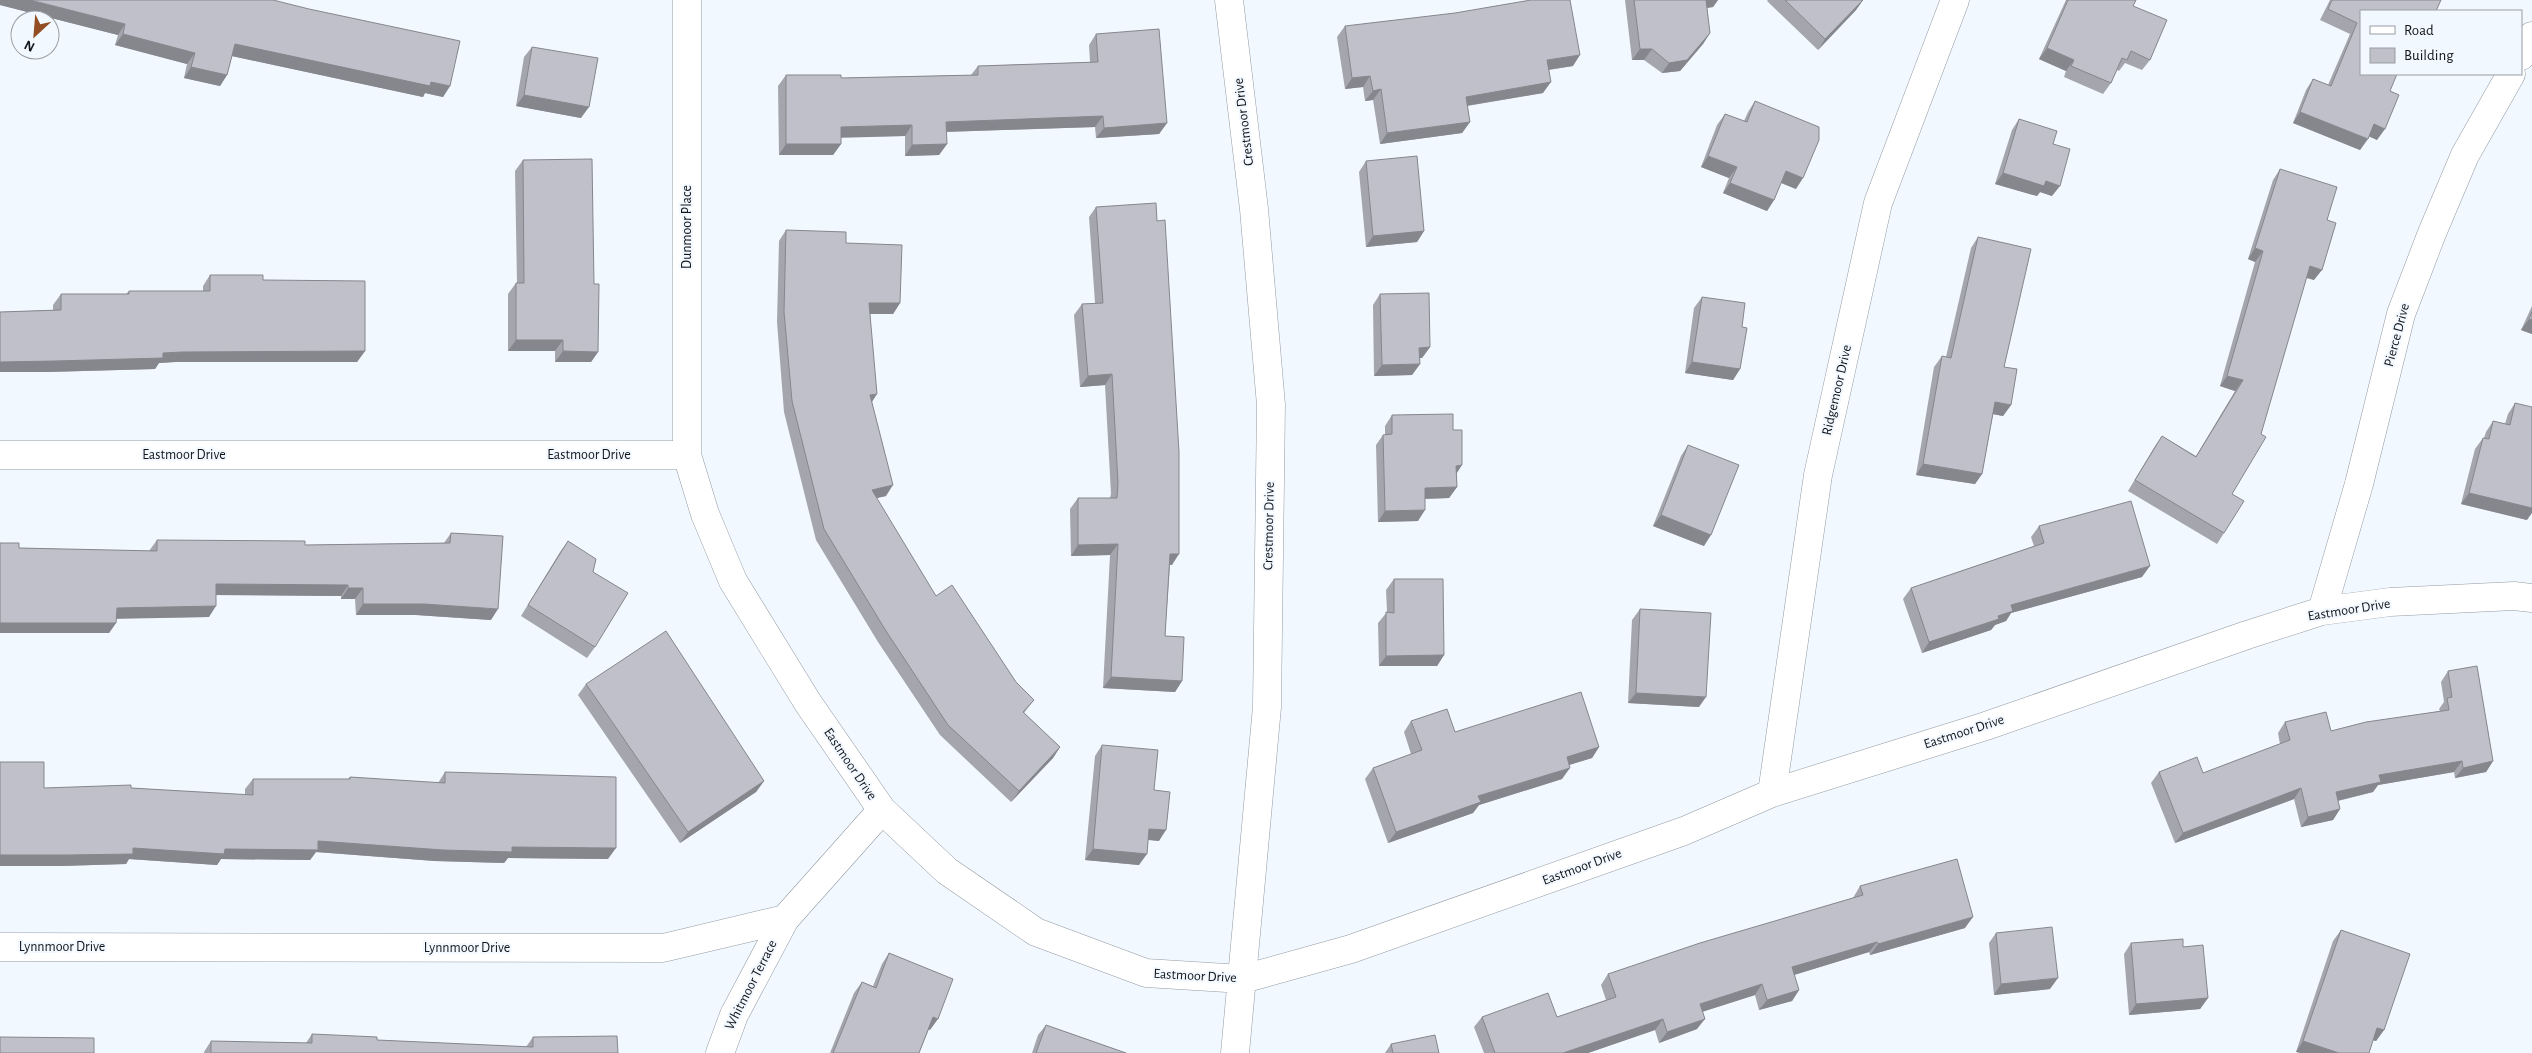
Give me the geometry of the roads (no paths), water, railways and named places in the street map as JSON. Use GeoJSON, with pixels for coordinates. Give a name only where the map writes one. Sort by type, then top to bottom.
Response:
{"type":"FeatureCollection","features":[{"type":"Feature","properties":{"kind":"street","name":"Dunmoor Place"},"geometry":{"type":"LineString","coordinates":[[687,0],[687,455]]}},
{"type":"Feature","properties":{"kind":"street","name":"Crestmoor Drive"},"geometry":{"type":"LineString","coordinates":[[1229,0],[1254,209],[1271,405],[1266,707],[1235,1053]]}},
{"type":"Feature","properties":{"kind":"street","name":"Ridgemoor Drive"},"geometry":{"type":"LineString","coordinates":[[1772,793],[1818,474],[1878,203],[1955,0]]}},
{"type":"Feature","properties":{"kind":"street"},"geometry":{"type":"LineString","coordinates":[[2522,54],[2532,36]]}},
{"type":"Feature","properties":{"kind":"street","name":"Pierce Drive"},"geometry":{"type":"LineString","coordinates":[[2322,611],[2359,484],[2401,314],[2465,154],[2510,75]]}},
{"type":"Feature","properties":{"kind":"street","name":"Eastmoor Drive"},"geometry":{"type":"LineString","coordinates":[[0,454],[687,455],[705,514],[733,581],[808,703],[882,810],[947,871],[1036,932],[1146,974],[1243,979],[1352,949],[1684,831],[1772,793],[1986,726],[2247,634],[2322,611],[2390,602],[2514,596],[2532,598]]}},
{"type":"Feature","properties":{"kind":"street"},"geometry":{"type":"LineString","coordinates":[[785,919],[882,810]]}},
{"type":"Feature","properties":{"kind":"street","name":"Lynnmoor Drive"},"geometry":{"type":"LineString","coordinates":[[0,947],[663,948],[785,919]]}},
{"type":"Feature","properties":{"kind":"street","name":"Whitmoor Terrace"},"geometry":{"type":"LineString","coordinates":[[720,1053],[734,1015],[785,919]]}}]}
